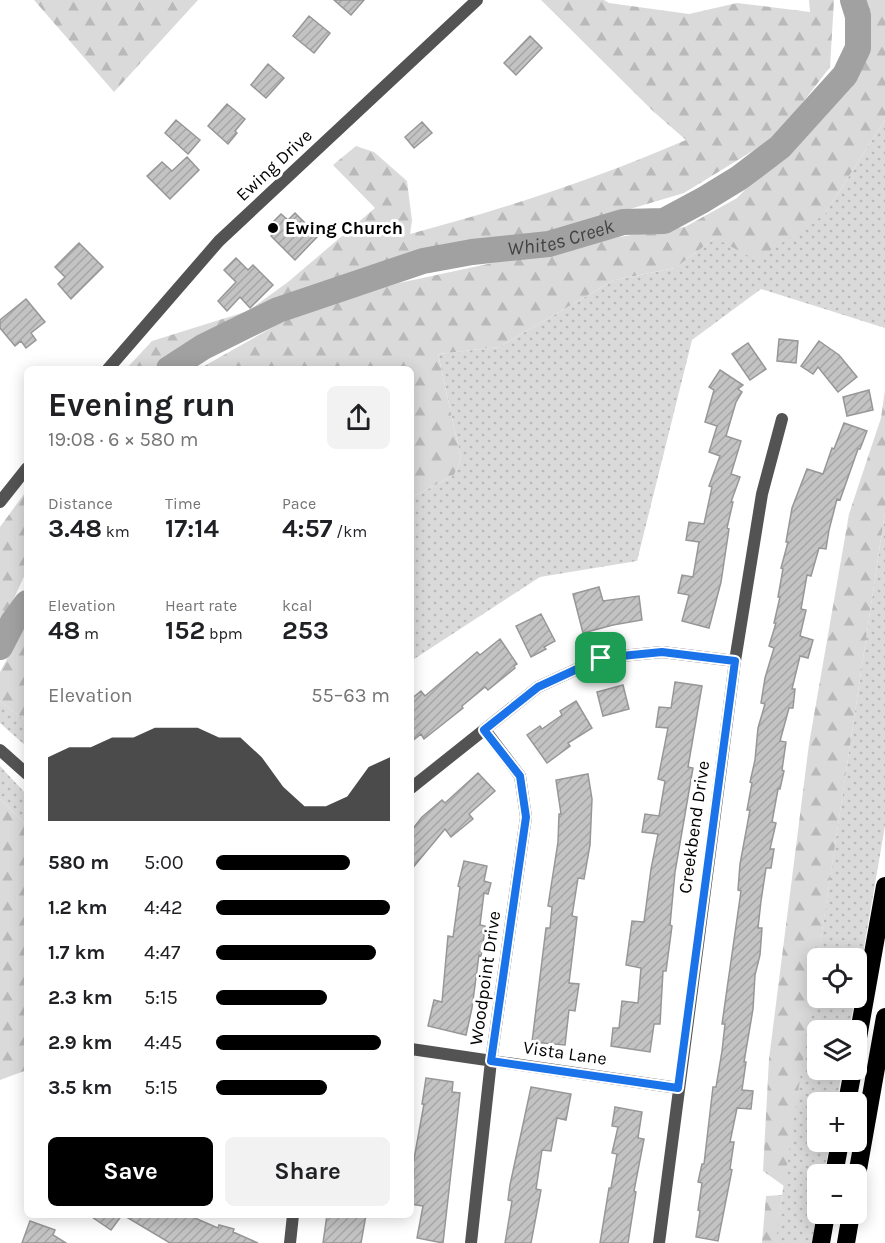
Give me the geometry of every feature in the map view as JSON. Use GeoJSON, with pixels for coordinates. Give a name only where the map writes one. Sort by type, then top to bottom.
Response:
{"type":"FeatureCollection","features":[{"type":"Feature","properties":{"kind":"highway"},"geometry":{"type":"LineString","coordinates":[[861,1020],[885,886]]}},
{"type":"Feature","properties":{"kind":"highway"},"geometry":{"type":"LineString","coordinates":[[859,1164],[885,1017]]}},
{"type":"Feature","properties":{"kind":"highway"},"geometry":{"type":"LineString","coordinates":[[821,1243],[824,1224]]}},
{"type":"Feature","properties":{"kind":"highway"},"geometry":{"type":"LineString","coordinates":[[846,1243],[849,1224]]}},
{"type":"Feature","properties":{"kind":"street","name":"Ewing Drive"},"geometry":{"type":"LineString","coordinates":[[111,366],[219,241],[477,0]]}},
{"type":"Feature","properties":{"kind":"street","name":"Creekbend Drive"},"geometry":{"type":"LineString","coordinates":[[659,1243],[735,661],[762,494],[782,419]]}},
{"type":"Feature","properties":{"kind":"street"},"geometry":{"type":"LineString","coordinates":[[0,502],[24,472]]}},
{"type":"Feature","properties":{"kind":"street"},"geometry":{"type":"LineString","coordinates":[[414,786],[538,687],[601,658],[662,652],[735,661]]}},
{"type":"Feature","properties":{"kind":"street","name":"Woodpoint Drive"},"geometry":{"type":"LineString","coordinates":[[471,1243],[491,1061],[526,817],[520,776],[484,730]]}},
{"type":"Feature","properties":{"kind":"street"},"geometry":{"type":"LineString","coordinates":[[0,750],[24,771]]}},
{"type":"Feature","properties":{"kind":"street","name":"Vista Lane"},"geometry":{"type":"LineString","coordinates":[[414,1049],[678,1088]]}},
{"type":"Feature","properties":{"kind":"street"},"geometry":{"type":"LineString","coordinates":[[290,1243],[293,1218]]}},
{"type":"Feature","properties":{"kind":"green space"},"geometry":{"type":"Polygon","coordinates":[[[34,0],[198,0],[114,92],[34,0]]]}},
{"type":"Feature","properties":{"kind":"green space"},"geometry":{"type":"Polygon","coordinates":[[[541,0],[604,0],[609,3],[689,14],[737,3],[810,12],[809,0],[834,0],[830,67],[777,136],[684,193],[546,234],[401,259],[268,307],[155,366],[129,366],[152,341],[248,311],[288,282],[375,208],[333,165],[356,146],[374,152],[407,181],[412,221],[410,234],[550,192],[618,168],[686,140],[654,112],[541,0]]]}},
{"type":"Feature","properties":{"kind":"green space"},"geometry":{"type":"Polygon","coordinates":[[[863,0],[885,0],[885,120],[824,215],[756,260],[715,238],[675,268],[614,280],[499,347],[438,354],[461,459],[454,475],[414,496],[414,366],[204,366],[289,318],[399,283],[599,240],[685,227],[737,198],[817,117],[854,69],[869,22],[863,0]]]}},
{"type":"Feature","properties":{"kind":"green space"},"geometry":{"type":"Polygon","coordinates":[[[885,120],[885,328],[761,289],[692,340],[637,561],[540,577],[414,659],[414,496],[454,475],[461,459],[438,354],[499,347],[614,280],[675,268],[715,238],[824,215],[885,120]]]}},
{"type":"Feature","properties":{"kind":"green space"},"geometry":{"type":"Polygon","coordinates":[[[885,390],[885,512],[820,948],[807,948],[807,1008],[811,1008],[807,1020],[784,1186],[763,1171],[769,1059],[809,744],[849,514],[881,418],[885,390]]]}},
{"type":"Feature","properties":{"kind":"green space"},"geometry":{"type":"Polygon","coordinates":[[[24,494],[24,577],[0,629],[0,527],[24,494]]]}},
{"type":"Feature","properties":{"kind":"green space"},"geometry":{"type":"Polygon","coordinates":[[[885,512],[885,826],[864,948],[820,948],[885,512]]]}},
{"type":"Feature","properties":{"kind":"green space"},"geometry":{"type":"Polygon","coordinates":[[[24,628],[24,720],[0,701],[0,672],[24,628]]]}},
{"type":"Feature","properties":{"kind":"green space"},"geometry":{"type":"Polygon","coordinates":[[[0,701],[24,720],[24,744],[0,723],[0,701]]]}},
{"type":"Feature","properties":{"kind":"green space"},"geometry":{"type":"Polygon","coordinates":[[[0,766],[24,792],[24,823],[0,799],[0,766]]]}},
{"type":"Feature","properties":{"kind":"green space"},"geometry":{"type":"Polygon","coordinates":[[[0,799],[24,823],[24,1071],[0,1080],[0,799]]]}},
{"type":"Feature","properties":{"kind":"green space"},"geometry":{"type":"Polygon","coordinates":[[[810,1008],[853,1008],[851,1020],[808,1020],[810,1008]]]}},
{"type":"Feature","properties":{"kind":"green space"},"geometry":{"type":"Polygon","coordinates":[[[807,1027],[807,1080],[840,1080],[839,1092],[807,1092],[807,1152],[828,1152],[826,1164],[807,1164],[807,1224],[815,1224],[812,1243],[775,1243],[807,1027]]]}},
{"type":"Feature","properties":{"kind":"green space"},"geometry":{"type":"Polygon","coordinates":[[[782,1195],[776,1243],[762,1243],[766,1196],[782,1195]]]}},
{"type":"Feature","properties":{"kind":"building"},"geometry":{"type":"Polygon","coordinates":[[[334,0],[364,0],[351,15],[334,0]]]}},
{"type":"Feature","properties":{"kind":"building"},"geometry":{"type":"Polygon","coordinates":[[[309,16],[330,33],[314,53],[293,36],[309,16]]]}},
{"type":"Feature","properties":{"kind":"building"},"geometry":{"type":"Polygon","coordinates":[[[530,36],[542,48],[516,75],[504,63],[530,36]]]}},
{"type":"Feature","properties":{"kind":"building"},"geometry":{"type":"Polygon","coordinates":[[[268,64],[284,78],[266,98],[251,85],[268,64]]]}},
{"type":"Feature","properties":{"kind":"building"},"geometry":{"type":"Polygon","coordinates":[[[227,104],[245,119],[228,144],[208,126],[227,104]]]}},
{"type":"Feature","properties":{"kind":"building"},"geometry":{"type":"Polygon","coordinates":[[[176,120],[200,140],[188,154],[165,133],[176,120]]]}},
{"type":"Feature","properties":{"kind":"building"},"geometry":{"type":"Polygon","coordinates":[[[422,122],[432,133],[414,148],[405,137],[422,122]]]}},
{"type":"Feature","properties":{"kind":"building"},"geometry":{"type":"Polygon","coordinates":[[[187,157],[199,170],[170,199],[147,176],[162,162],[172,171],[187,157]]]}},
{"type":"Feature","properties":{"kind":"building"},"geometry":{"type":"Polygon","coordinates":[[[295,213],[318,236],[295,260],[271,236],[279,228],[273,222],[281,214],[288,220],[295,213]]]}},
{"type":"Feature","properties":{"kind":"building"},"geometry":{"type":"Polygon","coordinates":[[[79,243],[103,267],[71,299],[58,284],[65,277],[55,267],[79,243]]]}},
{"type":"Feature","properties":{"kind":"building"},"geometry":{"type":"Polygon","coordinates":[[[236,258],[248,270],[253,265],[273,285],[250,308],[240,297],[227,311],[218,301],[236,282],[224,270],[236,258]]]}},
{"type":"Feature","properties":{"kind":"building"},"geometry":{"type":"Polygon","coordinates":[[[26,299],[45,322],[31,333],[36,340],[26,348],[21,341],[15,346],[0,328],[0,320],[26,299]]]}},
{"type":"Feature","properties":{"kind":"building"},"geometry":{"type":"Polygon","coordinates":[[[779,339],[798,341],[796,363],[777,361],[779,339]]]}},
{"type":"Feature","properties":{"kind":"building"},"geometry":{"type":"Polygon","coordinates":[[[819,341],[839,355],[857,377],[838,392],[818,367],[813,374],[801,366],[819,341]]]}},
{"type":"Feature","properties":{"kind":"building"},"geometry":{"type":"Polygon","coordinates":[[[748,343],[766,369],[750,380],[732,354],[748,343]]]}},
{"type":"Feature","properties":{"kind":"building"},"geometry":{"type":"Polygon","coordinates":[[[720,370],[743,385],[738,389],[742,392],[736,402],[726,436],[741,441],[731,474],[740,477],[731,502],[733,502],[727,528],[729,529],[721,582],[709,628],[682,621],[689,595],[678,593],[682,575],[693,577],[699,542],[686,540],[689,522],[704,524],[712,487],[709,486],[720,456],[709,452],[717,426],[705,422],[714,390],[709,387],[720,370]]]}},
{"type":"Feature","properties":{"kind":"building"},"geometry":{"type":"Polygon","coordinates":[[[869,390],[873,410],[847,416],[843,397],[869,390]]]}},
{"type":"Feature","properties":{"kind":"building"},"geometry":{"type":"Polygon","coordinates":[[[844,423],[867,431],[858,449],[840,500],[837,499],[826,549],[819,548],[811,576],[807,575],[801,609],[806,610],[800,636],[813,640],[808,658],[800,656],[792,689],[795,689],[793,708],[789,708],[780,741],[786,742],[782,770],[784,771],[772,822],[776,823],[770,849],[774,849],[771,868],[766,868],[761,901],[758,928],[762,928],[760,955],[755,975],[753,1009],[744,1062],[746,1062],[742,1090],[753,1091],[751,1109],[737,1108],[730,1142],[734,1142],[730,1169],[732,1170],[718,1241],[696,1237],[702,1183],[698,1182],[702,1164],[704,1164],[713,1087],[716,1087],[722,1051],[725,1024],[722,1024],[741,891],[738,890],[740,864],[750,810],[747,810],[752,783],[750,782],[758,728],[765,704],[761,703],[765,678],[774,648],[769,646],[780,597],[778,597],[783,569],[781,568],[788,542],[786,542],[792,508],[807,469],[823,474],[844,423]]]}},
{"type":"Feature","properties":{"kind":"building"},"geometry":{"type":"Polygon","coordinates":[[[599,587],[603,601],[639,596],[642,620],[583,633],[573,594],[599,587]]]}},
{"type":"Feature","properties":{"kind":"building"},"geometry":{"type":"Polygon","coordinates":[[[541,614],[555,641],[531,657],[516,626],[541,614]]]}},
{"type":"Feature","properties":{"kind":"building"},"geometry":{"type":"Polygon","coordinates":[[[500,639],[517,664],[488,690],[485,687],[424,739],[421,734],[414,740],[414,697],[421,691],[425,696],[477,652],[480,655],[500,639]]]}},
{"type":"Feature","properties":{"kind":"building"},"geometry":{"type":"Polygon","coordinates":[[[675,682],[702,686],[688,767],[693,768],[675,872],[670,925],[672,926],[666,971],[663,971],[660,1024],[654,1024],[650,1052],[611,1046],[613,1028],[619,1028],[622,1001],[638,1003],[641,968],[626,965],[632,921],[644,922],[658,834],[642,832],[645,814],[659,816],[665,781],[658,779],[668,728],[656,727],[659,707],[671,708],[675,682]]]}},
{"type":"Feature","properties":{"kind":"building"},"geometry":{"type":"Polygon","coordinates":[[[623,685],[629,709],[603,716],[597,692],[623,685]]]}},
{"type":"Feature","properties":{"kind":"building"},"geometry":{"type":"Polygon","coordinates":[[[576,701],[592,728],[568,743],[570,746],[547,763],[527,735],[540,726],[542,729],[562,715],[560,711],[576,701]]]}},
{"type":"Feature","properties":{"kind":"building"},"geometry":{"type":"Polygon","coordinates":[[[478,773],[495,791],[469,814],[473,819],[451,837],[445,829],[414,866],[414,827],[442,800],[445,803],[478,773]]]}},
{"type":"Feature","properties":{"kind":"building"},"geometry":{"type":"Polygon","coordinates":[[[588,774],[592,799],[590,845],[584,879],[578,878],[572,916],[577,917],[569,983],[579,984],[575,1011],[569,1010],[565,1045],[532,1042],[546,928],[550,928],[552,907],[548,906],[558,842],[559,814],[561,814],[556,780],[588,774]]]}},
{"type":"Feature","properties":{"kind":"building"},"geometry":{"type":"Polygon","coordinates":[[[464,861],[487,866],[484,881],[491,883],[488,894],[484,893],[480,925],[485,926],[483,945],[481,956],[479,955],[466,1035],[428,1026],[434,1000],[442,1002],[448,936],[453,937],[460,887],[458,886],[464,861]]]}},
{"type":"Feature","properties":{"kind":"building"},"geometry":{"type":"Polygon","coordinates":[[[426,1078],[453,1082],[452,1092],[460,1093],[443,1243],[417,1238],[423,1206],[414,1204],[414,1159],[424,1104],[422,1104],[426,1078]]]}},
{"type":"Feature","properties":{"kind":"building"},"geometry":{"type":"Polygon","coordinates":[[[531,1087],[571,1094],[566,1120],[557,1118],[551,1151],[542,1150],[536,1189],[541,1190],[531,1243],[505,1243],[512,1201],[508,1200],[510,1185],[531,1087]]]}},
{"type":"Feature","properties":{"kind":"building"},"geometry":{"type":"Polygon","coordinates":[[[615,1107],[642,1112],[638,1138],[644,1139],[634,1191],[636,1192],[628,1243],[600,1243],[617,1154],[612,1153],[618,1127],[612,1126],[615,1107]]]}},
{"type":"Feature","properties":{"kind":"building"},"geometry":{"type":"Polygon","coordinates":[[[93,1218],[120,1218],[111,1230],[93,1218]]]}},
{"type":"Feature","properties":{"kind":"building"},"geometry":{"type":"Polygon","coordinates":[[[128,1218],[195,1218],[218,1228],[219,1225],[234,1229],[233,1232],[258,1243],[170,1243],[128,1218]]]}},
{"type":"Feature","properties":{"kind":"building"},"geometry":{"type":"Polygon","coordinates":[[[327,1218],[365,1218],[361,1243],[323,1243],[327,1218]]]}},
{"type":"Feature","properties":{"kind":"building"},"geometry":{"type":"Polygon","coordinates":[[[30,1221],[55,1230],[53,1235],[66,1243],[22,1243],[30,1221]]]}},
{"type":"Feature","properties":{"kind":"waterway","name":"Whites Creek"},"geometry":{"type":"LineString","coordinates":[[174,366],[203,347],[278,310],[423,261],[472,252],[549,244],[623,222],[664,221],[703,200],[739,178],[780,147],[845,75],[858,48],[858,16],[853,0]]}},
{"type":"Feature","properties":{"kind":"waterway","name":"Whites Creek"},"geometry":{"type":"LineString","coordinates":[[0,647],[24,607]]}},
{"type":"Feature","properties":{"kind":"place","name":"Ewing Church"},"geometry":{"type":"Point","coordinates":[273,228]}},
{"type":"Feature","properties":{"kind":"route"},"geometry":{"type":"LineString","coordinates":[[662,652],[735,661],[678,1088],[491,1061],[526,817],[520,776],[484,730],[538,687],[601,658],[662,652]]}}]}
